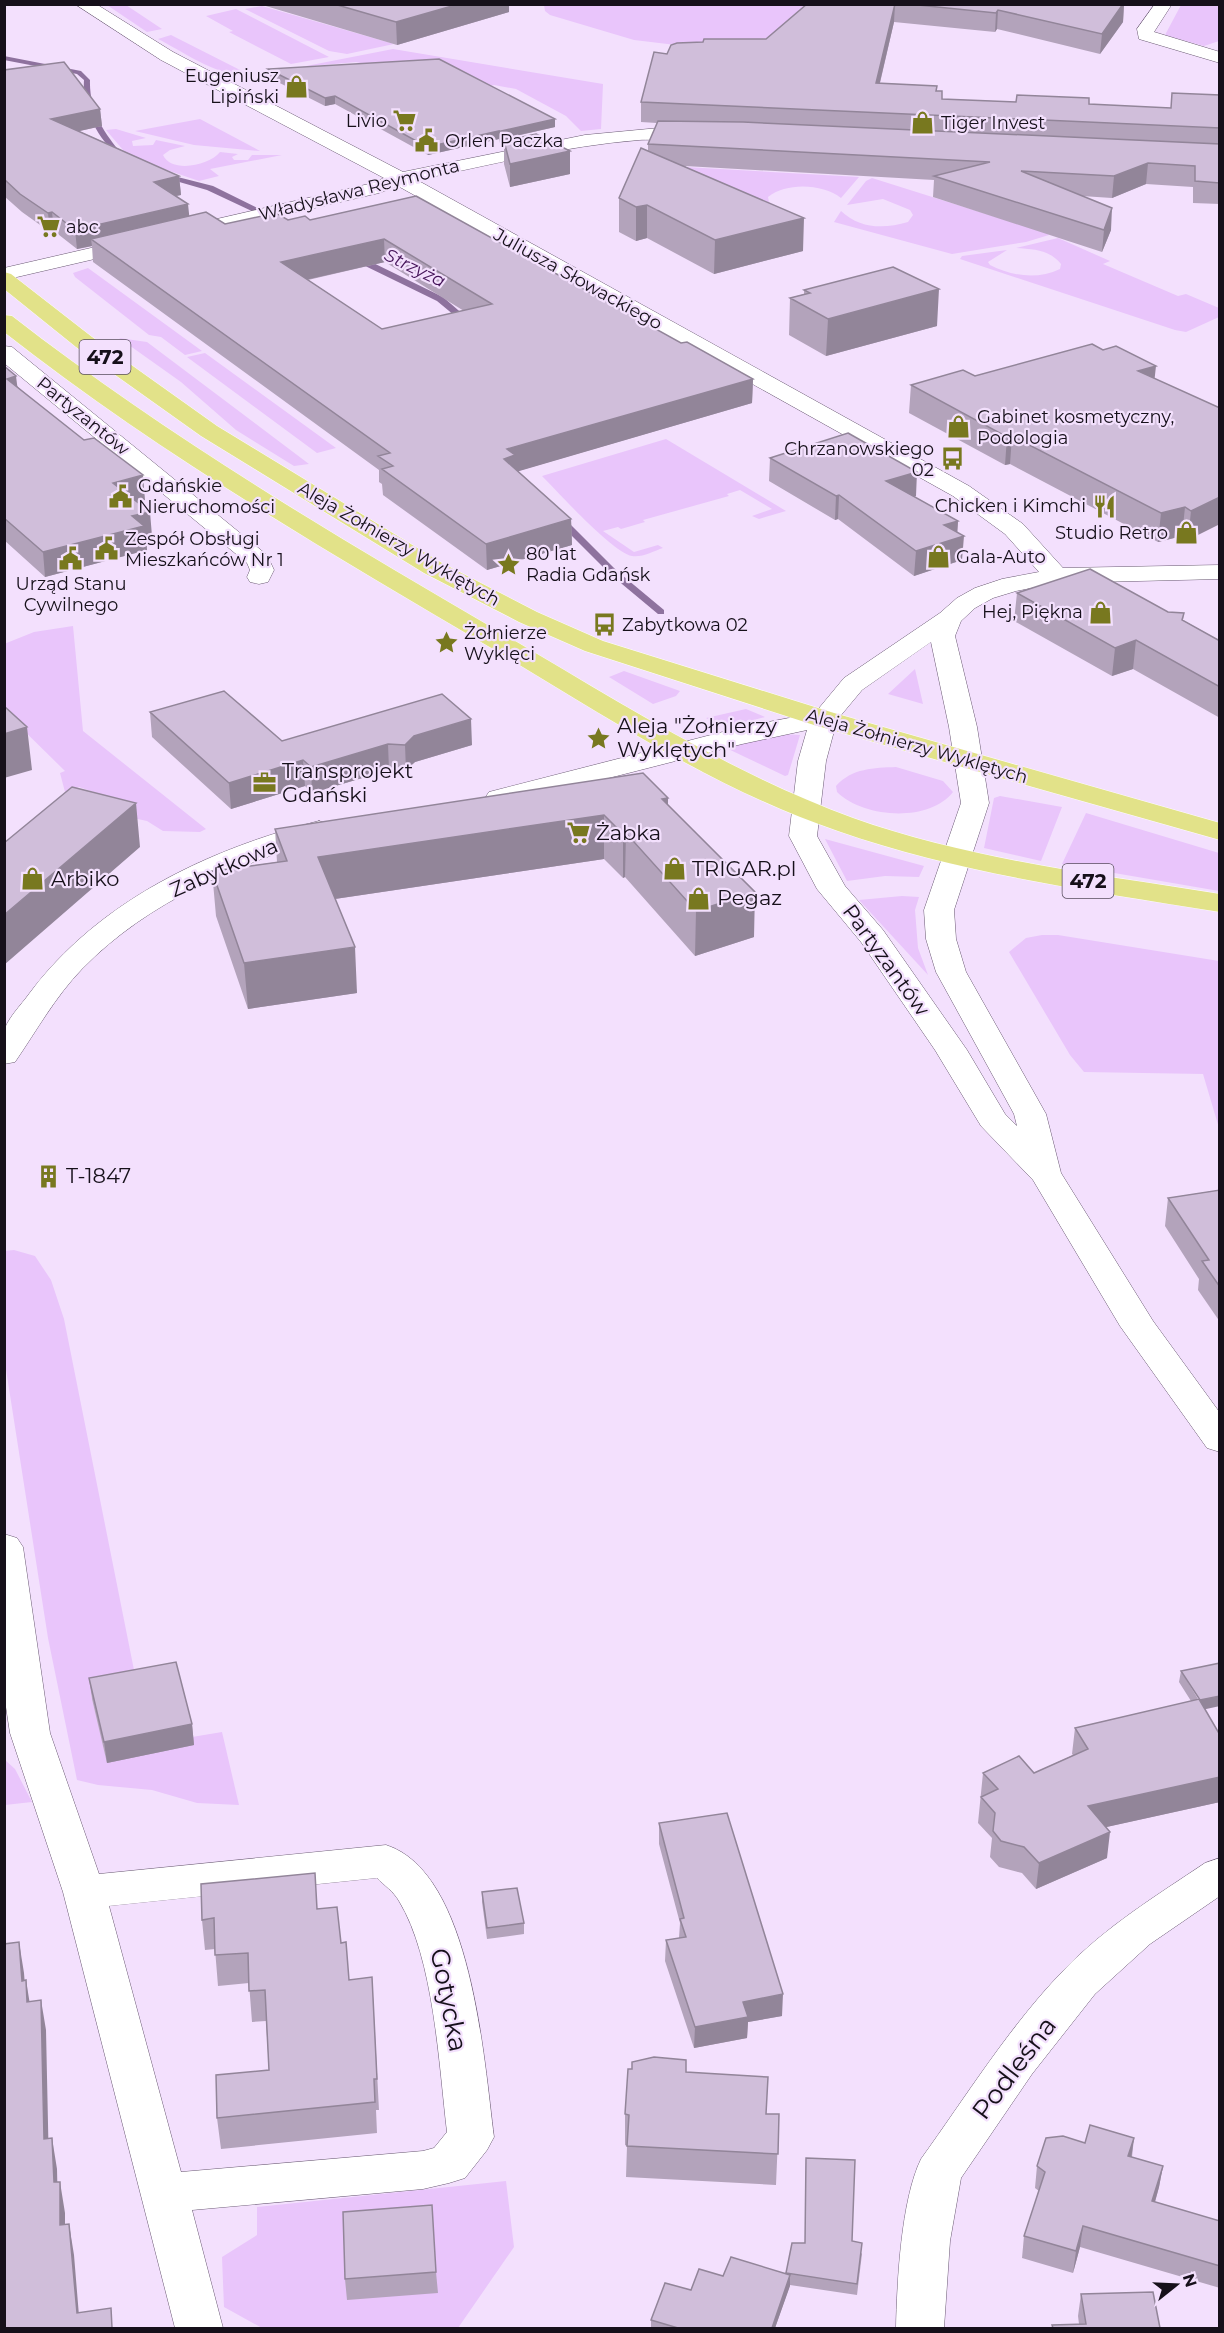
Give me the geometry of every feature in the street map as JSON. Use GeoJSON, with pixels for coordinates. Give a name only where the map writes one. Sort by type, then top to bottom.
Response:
{"type":"FeatureCollection","features":[{"type":"Feature","properties":{"kind":"main road","name":"Aleja Żołnierzy Wyklętych"},"geometry":{"type":"LineString","coordinates":[[4,276],[84,342],[209,431],[466,586],[528,617],[594,646],[824,719],[1220,832]]}},
{"type":"Feature","properties":{"kind":"main road","name":"Aleja Żołnierzy Wyklętych"},"geometry":{"type":"LineString","coordinates":[[4,321],[160,438],[308,531],[683,752],[763,793],[881,836],[956,856],[1220,903]]}},
{"type":"Feature","properties":{"kind":"street","name":"Juliusza Słowackiego"},"geometry":{"type":"LineString","coordinates":[[83,4],[158,52],[400,178],[422,193],[961,491],[1014,529],[1056,576]]}},
{"type":"Feature","properties":{"kind":"street"},"geometry":{"type":"LineString","coordinates":[[1164,4],[1146,29],[1145,35],[1220,58]]}},
{"type":"Feature","properties":{"kind":"street","name":"Władysława Reymonta"},"geometry":{"type":"LineString","coordinates":[[4,276],[379,187],[400,178],[572,141],[623,134],[711,133]]}},
{"type":"Feature","properties":{"kind":"street","name":"Partyzantów"},"geometry":{"type":"LineString","coordinates":[[4,352],[258,560],[262,570],[259,577]]}},
{"type":"Feature","properties":{"kind":"street"},"geometry":{"type":"LineString","coordinates":[[471,804],[574,781],[777,728],[824,719],[843,693],[853,684],[984,592],[1011,584],[1056,576],[1220,572]]}},
{"type":"Feature","properties":{"kind":"street","name":"Partyzantów"},"geometry":{"type":"LineString","coordinates":[[949,618],[942,636],[969,761],[975,803],[939,910],[941,939],[951,972],[1030,1114],[1046,1175]]}},
{"type":"Feature","properties":{"kind":"street","name":"Partyzantów"},"geometry":{"type":"LineString","coordinates":[[824,719],[813,761],[803,836],[832,889],[872,936],[951,1050],[992,1119],[1046,1175],[1138,1326],[1220,1440]]}},
{"type":"Feature","properties":{"kind":"street","name":"Zabytkowa"},"geometry":{"type":"LineString","coordinates":[[4,1055],[36,1004],[73,962],[132,914],[226,862],[277,843],[341,826]]}},
{"type":"Feature","properties":{"kind":"street"},"geometry":{"type":"LineString","coordinates":[[4,1547],[17,1731],[84,1892],[199,2328]]}},
{"type":"Feature","properties":{"kind":"street","name":"Gotycka"},"geometry":{"type":"LineString","coordinates":[[84,1892],[386,1861],[416,1890],[436,1935],[453,1998],[471,2137],[449,2164],[423,2170],[164,2193]]}},
{"type":"Feature","properties":{"kind":"street","name":"Podleśna"},"geometry":{"type":"LineString","coordinates":[[920,2328],[926,2241],[938,2172],[1016,2061],[1079,1982],[1135,1932],[1220,1874]]}},
{"type":"Feature","properties":{"kind":"shaded area"},"geometry":{"type":"Polygon","coordinates":[[[107,5],[126,5],[162,29],[147,32],[107,5]]]}},
{"type":"Feature","properties":{"kind":"shaded area"},"geometry":{"type":"Polygon","coordinates":[[[544,5],[815,5],[770,38],[676,45],[634,40],[550,15],[545,11],[544,5]]]}},
{"type":"Feature","properties":{"kind":"shaded area"},"geometry":{"type":"Polygon","coordinates":[[[1181,5],[1219,5],[1219,41],[1204,46],[1165,35],[1181,5]]]}},
{"type":"Feature","properties":{"kind":"shaded area"},"geometry":{"type":"Polygon","coordinates":[[[262,6],[394,44],[347,54],[329,51],[245,9],[262,6]]]}},
{"type":"Feature","properties":{"kind":"shaded area"},"geometry":{"type":"Polygon","coordinates":[[[236,9],[329,57],[291,64],[229,32],[233,31],[206,16],[236,9]]]}},
{"type":"Feature","properties":{"kind":"shaded area"},"geometry":{"type":"Polygon","coordinates":[[[171,35],[250,74],[215,69],[158,39],[171,35]]]}},
{"type":"Feature","properties":{"kind":"shaded area"},"geometry":{"type":"Polygon","coordinates":[[[393,49],[603,84],[601,129],[581,131],[566,116],[516,89],[494,85],[474,90],[356,62],[301,67],[393,49]]]}},
{"type":"Feature","properties":{"kind":"shaded area"},"geometry":{"type":"Polygon","coordinates":[[[200,119],[260,151],[194,145],[135,131],[200,119]]]}},
{"type":"Feature","properties":{"kind":"shaded area"},"geometry":{"type":"Polygon","coordinates":[[[116,129],[146,138],[132,141],[133,146],[153,145],[156,140],[185,146],[170,150],[163,155],[168,161],[182,166],[200,164],[220,152],[238,154],[232,157],[234,160],[248,160],[252,155],[282,155],[210,169],[219,176],[199,181],[129,157],[106,130],[116,129]]]}},
{"type":"Feature","properties":{"kind":"shaded area"},"geometry":{"type":"Polygon","coordinates":[[[651,165],[859,177],[841,198],[825,190],[795,187],[776,192],[768,197],[769,202],[776,206],[651,165]]]}},
{"type":"Feature","properties":{"kind":"shaded area"},"geometry":{"type":"Polygon","coordinates":[[[872,178],[1049,235],[1026,242],[952,254],[834,222],[841,211],[856,221],[873,226],[890,226],[908,222],[913,215],[910,210],[883,199],[847,205],[866,181],[872,178]]]}},
{"type":"Feature","properties":{"kind":"shaded area"},"geometry":{"type":"Polygon","coordinates":[[[1058,238],[1110,261],[1103,264],[1178,296],[1186,294],[1219,308],[1219,317],[1186,332],[1175,330],[960,259],[962,256],[1007,250],[988,262],[990,265],[1016,274],[1042,275],[1060,269],[1061,264],[1046,253],[1016,248],[1058,238]]]}},
{"type":"Feature","properties":{"kind":"shaded area"},"geometry":{"type":"Polygon","coordinates":[[[88,268],[202,351],[185,355],[161,337],[149,335],[75,277],[73,273],[88,268]]]}},
{"type":"Feature","properties":{"kind":"shaded area"},"geometry":{"type":"Polygon","coordinates":[[[119,338],[147,342],[309,464],[294,466],[236,430],[181,382],[119,338]]]}},
{"type":"Feature","properties":{"kind":"shaded area"},"geometry":{"type":"Polygon","coordinates":[[[205,353],[336,448],[317,453],[187,357],[205,353]]]}},
{"type":"Feature","properties":{"kind":"shaded area"},"geometry":{"type":"Polygon","coordinates":[[[666,439],[786,511],[759,519],[752,516],[772,509],[740,490],[727,494],[729,496],[643,520],[645,522],[621,529],[618,527],[603,531],[634,552],[658,545],[663,548],[632,556],[599,534],[542,476],[666,439]]]}},
{"type":"Feature","properties":{"kind":"shaded area"},"geometry":{"type":"Polygon","coordinates":[[[73,626],[83,731],[206,829],[200,832],[163,831],[147,821],[133,818],[114,799],[79,787],[65,792],[60,773],[65,771],[5,712],[4,644],[34,632],[73,626]]]}},
{"type":"Feature","properties":{"kind":"shaded area"},"geometry":{"type":"Polygon","coordinates":[[[915,669],[923,704],[888,694],[915,669]]]}},
{"type":"Feature","properties":{"kind":"shaded area"},"geometry":{"type":"Polygon","coordinates":[[[624,671],[680,691],[676,696],[653,704],[609,677],[624,671]]]}},
{"type":"Feature","properties":{"kind":"shaded area"},"geometry":{"type":"Polygon","coordinates":[[[746,709],[765,717],[727,723],[706,718],[746,709]]]}},
{"type":"Feature","properties":{"kind":"shaded area"},"geometry":{"type":"Polygon","coordinates":[[[781,734],[800,735],[788,775],[785,776],[724,747],[781,734]]]}},
{"type":"Feature","properties":{"kind":"shaded area"},"geometry":{"type":"Polygon","coordinates":[[[896,767],[943,781],[953,792],[942,802],[928,809],[896,813],[879,812],[863,807],[848,801],[837,792],[836,786],[856,772],[896,767]]]}},
{"type":"Feature","properties":{"kind":"shaded area"},"geometry":{"type":"Polygon","coordinates":[[[1000,796],[1062,807],[1041,861],[984,848],[994,798],[1000,796]]]}},
{"type":"Feature","properties":{"kind":"shaded area"},"geometry":{"type":"Polygon","coordinates":[[[1086,813],[1219,853],[1219,891],[1062,864],[1086,813]]]}},
{"type":"Feature","properties":{"kind":"shaded area"},"geometry":{"type":"Polygon","coordinates":[[[825,839],[924,866],[919,877],[885,876],[847,881],[825,839]]]}},
{"type":"Feature","properties":{"kind":"shaded area"},"geometry":{"type":"Polygon","coordinates":[[[902,896],[919,897],[915,910],[918,948],[928,975],[859,900],[902,896]]]}},
{"type":"Feature","properties":{"kind":"shaded area"},"geometry":{"type":"Polygon","coordinates":[[[1058,935],[1219,961],[1219,1128],[1203,1074],[1084,1072],[1070,1055],[1009,952],[1026,938],[1058,935]]]}},
{"type":"Feature","properties":{"kind":"shaded area"},"geometry":{"type":"Polygon","coordinates":[[[14,1250],[35,1256],[51,1280],[64,1319],[134,1670],[122,1686],[91,1695],[107,1762],[193,1745],[192,1737],[222,1732],[239,1805],[197,1803],[152,1790],[98,1785],[77,1780],[48,1638],[5,1363],[4,1251],[14,1250]]]}},
{"type":"Feature","properties":{"kind":"shaded area"},"geometry":{"type":"Polygon","coordinates":[[[4,1759],[15,1769],[32,1802],[5,1805],[4,1759]]]}},
{"type":"Feature","properties":{"kind":"shaded area"},"geometry":{"type":"Polygon","coordinates":[[[506,2181],[514,2247],[458,2328],[262,2328],[224,2307],[222,2257],[257,2235],[257,2207],[506,2181]]]}},
{"type":"Feature","properties":{"kind":"building"},"geometry":{"type":"Polygon","coordinates":[[[334,4],[459,4],[396,22],[334,4]]]}},
{"type":"Feature","properties":{"kind":"building"},"geometry":{"type":"Polygon","coordinates":[[[807,4],[895,4],[876,83],[937,86],[936,91],[942,91],[942,99],[1016,102],[1017,95],[1089,98],[1089,104],[1171,108],[1172,93],[1220,95],[1220,128],[641,102],[654,52],[667,54],[671,45],[703,42],[704,39],[766,39],[807,4]]]}},
{"type":"Feature","properties":{"kind":"building"},"geometry":{"type":"Polygon","coordinates":[[[908,4],[1123,4],[1102,34],[998,10],[996,13],[908,4]]]}},
{"type":"Feature","properties":{"kind":"building"},"geometry":{"type":"Polygon","coordinates":[[[439,59],[555,119],[501,131],[513,137],[501,140],[499,131],[427,147],[335,96],[325,98],[268,69],[439,59]]]}},
{"type":"Feature","properties":{"kind":"building"},"geometry":{"type":"Polygon","coordinates":[[[64,62],[100,109],[51,119],[179,176],[154,182],[188,204],[75,230],[52,212],[48,213],[20,194],[4,179],[4,70],[64,62]]]}},
{"type":"Feature","properties":{"kind":"building"},"geometry":{"type":"Polygon","coordinates":[[[658,121],[743,122],[1220,144],[1220,183],[1195,181],[1195,166],[1148,163],[1114,176],[1021,171],[1112,208],[1104,230],[934,176],[990,162],[648,144],[658,121]]]}},
{"type":"Feature","properties":{"kind":"building"},"geometry":{"type":"Polygon","coordinates":[[[536,134],[570,151],[510,164],[504,141],[536,134]]]}},
{"type":"Feature","properties":{"kind":"building"},"geometry":{"type":"Polygon","coordinates":[[[641,148],[804,218],[715,240],[647,205],[636,207],[619,198],[641,148]]]}},
{"type":"Feature","properties":{"kind":"building"},"geometry":{"type":"Polygon","coordinates":[[[416,196],[681,343],[687,342],[753,379],[507,449],[515,455],[504,459],[571,519],[486,544],[382,469],[393,466],[378,456],[390,453],[91,239],[206,212],[225,224],[276,213],[288,220],[305,216],[310,220],[416,196]],[[384,239],[281,262],[382,329],[492,304],[384,239]]]}},
{"type":"Feature","properties":{"kind":"building"},"geometry":{"type":"Polygon","coordinates":[[[893,267],[939,289],[828,319],[790,298],[810,293],[804,290],[893,267]]]}},
{"type":"Feature","properties":{"kind":"building"},"geometry":{"type":"Polygon","coordinates":[[[1092,344],[1103,350],[1116,346],[1156,366],[1138,371],[1220,408],[1220,497],[1191,511],[1185,507],[1161,513],[1012,436],[1007,437],[911,385],[963,370],[975,376],[1092,344]]]}},
{"type":"Feature","properties":{"kind":"building"},"geometry":{"type":"Polygon","coordinates":[[[4,366],[16,376],[7,379],[84,440],[94,438],[143,475],[113,483],[150,512],[132,516],[144,526],[43,552],[4,518],[4,366]]]}},
{"type":"Feature","properties":{"kind":"building"},"geometry":{"type":"Polygon","coordinates":[[[848,433],[917,472],[886,481],[958,521],[944,525],[964,536],[916,551],[839,495],[836,496],[770,458],[848,433]]]}},
{"type":"Feature","properties":{"kind":"building"},"geometry":{"type":"Polygon","coordinates":[[[1090,569],[1168,612],[1184,613],[1182,620],[1220,641],[1220,687],[1136,640],[1115,648],[1017,593],[1090,569]]]}},
{"type":"Feature","properties":{"kind":"building"},"geometry":{"type":"Polygon","coordinates":[[[224,691],[282,741],[442,694],[471,719],[414,736],[405,745],[388,744],[311,767],[303,760],[229,783],[150,712],[224,691]]]}},
{"type":"Feature","properties":{"kind":"building"},"geometry":{"type":"Polygon","coordinates":[[[4,706],[27,727],[4,734],[4,706]]]}},
{"type":"Feature","properties":{"kind":"building"},"geometry":{"type":"Polygon","coordinates":[[[643,773],[668,798],[662,799],[755,892],[696,911],[626,833],[623,834],[604,815],[318,857],[355,947],[244,963],[212,871],[287,861],[275,829],[643,773]]]}},
{"type":"Feature","properties":{"kind":"building"},"geometry":{"type":"Polygon","coordinates":[[[72,787],[136,803],[4,915],[4,843],[72,787]]]}},
{"type":"Feature","properties":{"kind":"building"},"geometry":{"type":"Polygon","coordinates":[[[1220,1190],[1220,1287],[1202,1261],[1209,1260],[1168,1198],[1220,1190]]]}},
{"type":"Feature","properties":{"kind":"building"},"geometry":{"type":"Polygon","coordinates":[[[176,1662],[192,1724],[104,1742],[89,1678],[176,1662]]]}},
{"type":"Feature","properties":{"kind":"building"},"geometry":{"type":"Polygon","coordinates":[[[1220,1663],[1220,1696],[1200,1700],[1181,1671],[1220,1663]]]}},
{"type":"Feature","properties":{"kind":"building"},"geometry":{"type":"Polygon","coordinates":[[[1199,1699],[1220,1735],[1220,1777],[1088,1806],[1110,1832],[1039,1863],[1024,1847],[1001,1841],[993,1831],[995,1813],[981,1797],[998,1789],[983,1773],[1019,1756],[1034,1773],[1088,1749],[1075,1728],[1199,1699]]]}},
{"type":"Feature","properties":{"kind":"building"},"geometry":{"type":"Polygon","coordinates":[[[727,1813],[783,1994],[743,2002],[748,2017],[695,2027],[666,1940],[686,1937],[680,1919],[684,1918],[659,1823],[727,1813]]]}},
{"type":"Feature","properties":{"kind":"building"},"geometry":{"type":"Polygon","coordinates":[[[315,1873],[317,1909],[337,1907],[341,1943],[346,1942],[349,1980],[372,1977],[377,2079],[374,2079],[375,2102],[217,2118],[216,2075],[269,2070],[265,1990],[249,1991],[248,1953],[215,1955],[214,1918],[202,1920],[201,1884],[315,1873]]]}},
{"type":"Feature","properties":{"kind":"building"},"geometry":{"type":"Polygon","coordinates":[[[517,1888],[524,1923],[487,1928],[482,1892],[517,1888]]]}},
{"type":"Feature","properties":{"kind":"building"},"geometry":{"type":"Polygon","coordinates":[[[19,1942],[22,1981],[26,1980],[27,2002],[41,2000],[44,2139],[52,2138],[54,2182],[60,2182],[60,2225],[69,2224],[77,2313],[111,2308],[112,2328],[4,2328],[4,1944],[19,1942]]]}},
{"type":"Feature","properties":{"kind":"building"},"geometry":{"type":"Polygon","coordinates":[[[654,2057],[686,2060],[686,2072],[768,2077],[766,2114],[779,2114],[778,2154],[627,2146],[629,2115],[625,2114],[628,2069],[632,2069],[632,2062],[654,2057]]]}},
{"type":"Feature","properties":{"kind":"building"},"geometry":{"type":"Polygon","coordinates":[[[1090,2125],[1134,2138],[1128,2156],[1163,2166],[1152,2201],[1220,2221],[1220,2266],[1083,2226],[1076,2251],[1024,2236],[1045,2172],[1037,2166],[1046,2138],[1063,2136],[1085,2143],[1090,2125]]]}},
{"type":"Feature","properties":{"kind":"building"},"geometry":{"type":"Polygon","coordinates":[[[806,2158],[855,2160],[852,2241],[862,2243],[857,2284],[786,2273],[792,2243],[805,2243],[806,2158]]]}},
{"type":"Feature","properties":{"kind":"building"},"geometry":{"type":"Polygon","coordinates":[[[432,2205],[436,2272],[345,2279],[343,2212],[432,2205]]]}},
{"type":"Feature","properties":{"kind":"building"},"geometry":{"type":"Polygon","coordinates":[[[731,2257],[790,2275],[772,2328],[678,2328],[651,2320],[665,2283],[691,2290],[699,2269],[723,2276],[731,2257]]]}},
{"type":"Feature","properties":{"kind":"building"},"geometry":{"type":"Polygon","coordinates":[[[1153,2292],[1160,2328],[1053,2328],[1052,2325],[1086,2324],[1081,2294],[1153,2292]]]}},
{"type":"Feature","properties":{"kind":"waterway","name":"Strzyża"},"geometry":{"type":"LineString","coordinates":[[4,58],[79,72],[87,80],[88,99],[95,120],[113,149],[120,155]]}},
{"type":"Feature","properties":{"kind":"waterway","name":"Strzyża"},"geometry":{"type":"LineString","coordinates":[[165,175],[210,188],[272,217]]}},
{"type":"Feature","properties":{"kind":"waterway","name":"Strzyża"},"geometry":{"type":"LineString","coordinates":[[358,259],[440,299],[469,323]]}},
{"type":"Feature","properties":{"kind":"waterway","name":"Strzyża"},"geometry":{"type":"LineString","coordinates":[[560,519],[613,572],[661,612]]}},
{"type":"Feature","properties":{"kind":"place","name":"Eugeniusz Lipiński"},"geometry":{"type":"Point","coordinates":[297,86]}},
{"type":"Feature","properties":{"kind":"place","name":"Livio"},"geometry":{"type":"Point","coordinates":[405,121]}},
{"type":"Feature","properties":{"kind":"place","name":"Tiger Invest"},"geometry":{"type":"Point","coordinates":[923,123]}},
{"type":"Feature","properties":{"kind":"place","name":"Orlen Paczka"},"geometry":{"type":"Point","coordinates":[427,141]}},
{"type":"Feature","properties":{"kind":"place","name":"abc"},"geometry":{"type":"Point","coordinates":[48,227]}},
{"type":"Feature","properties":{"kind":"place","name":"Gabinet kosmetyczny, Podologia"},"geometry":{"type":"Point","coordinates":[959,427]}},
{"type":"Feature","properties":{"kind":"place","name":"Chrzanowskiego 02"},"geometry":{"type":"Point","coordinates":[952,459]}},
{"type":"Feature","properties":{"kind":"place","name":"Gdańskie Nieruchomości"},"geometry":{"type":"Point","coordinates":[120,496]}},
{"type":"Feature","properties":{"kind":"place","name":"Chicken i Kimchi"},"geometry":{"type":"Point","coordinates":[1104,506]}},
{"type":"Feature","properties":{"kind":"place","name":"Studio Retro"},"geometry":{"type":"Point","coordinates":[1186,533]}},
{"type":"Feature","properties":{"kind":"place","name":"Zespół Obsługi Mieszkańców Nr 1"},"geometry":{"type":"Point","coordinates":[107,549]}},
{"type":"Feature","properties":{"kind":"place","name":"Gala-Auto"},"geometry":{"type":"Point","coordinates":[938,557]}},
{"type":"Feature","properties":{"kind":"place","name":"Urząd Stanu Cywilnego"},"geometry":{"type":"Point","coordinates":[71,558]}},
{"type":"Feature","properties":{"kind":"place","name":"80 lat Radia Gdańsk"},"geometry":{"type":"Point","coordinates":[508,564]}},
{"type":"Feature","properties":{"kind":"place","name":"Hej, Piękna"},"geometry":{"type":"Point","coordinates":[1101,612]}},
{"type":"Feature","properties":{"kind":"place","name":"Zabytkowa 02"},"geometry":{"type":"Point","coordinates":[604,625]}},
{"type":"Feature","properties":{"kind":"place","name":"Żołnierze Wyklęci"},"geometry":{"type":"Point","coordinates":[446,643]}},
{"type":"Feature","properties":{"kind":"place","name":"Aleja \"Żołnierzy Wyklętych\""},"geometry":{"type":"Point","coordinates":[599,738]}},
{"type":"Feature","properties":{"kind":"place","name":"Transprojekt Gdański"},"geometry":{"type":"Point","coordinates":[264,783]}},
{"type":"Feature","properties":{"kind":"place","name":"Żabka"},"geometry":{"type":"Point","coordinates":[578,833]}},
{"type":"Feature","properties":{"kind":"place","name":"TRIGAR.pl"},"geometry":{"type":"Point","coordinates":[674,869]}},
{"type":"Feature","properties":{"kind":"place","name":"Arbiko"},"geometry":{"type":"Point","coordinates":[33,879]}},
{"type":"Feature","properties":{"kind":"place","name":"Pegaz"},"geometry":{"type":"Point","coordinates":[699,898]}},
{"type":"Feature","properties":{"kind":"place","name":"T-1847"},"geometry":{"type":"Point","coordinates":[48,1176]}}]}
